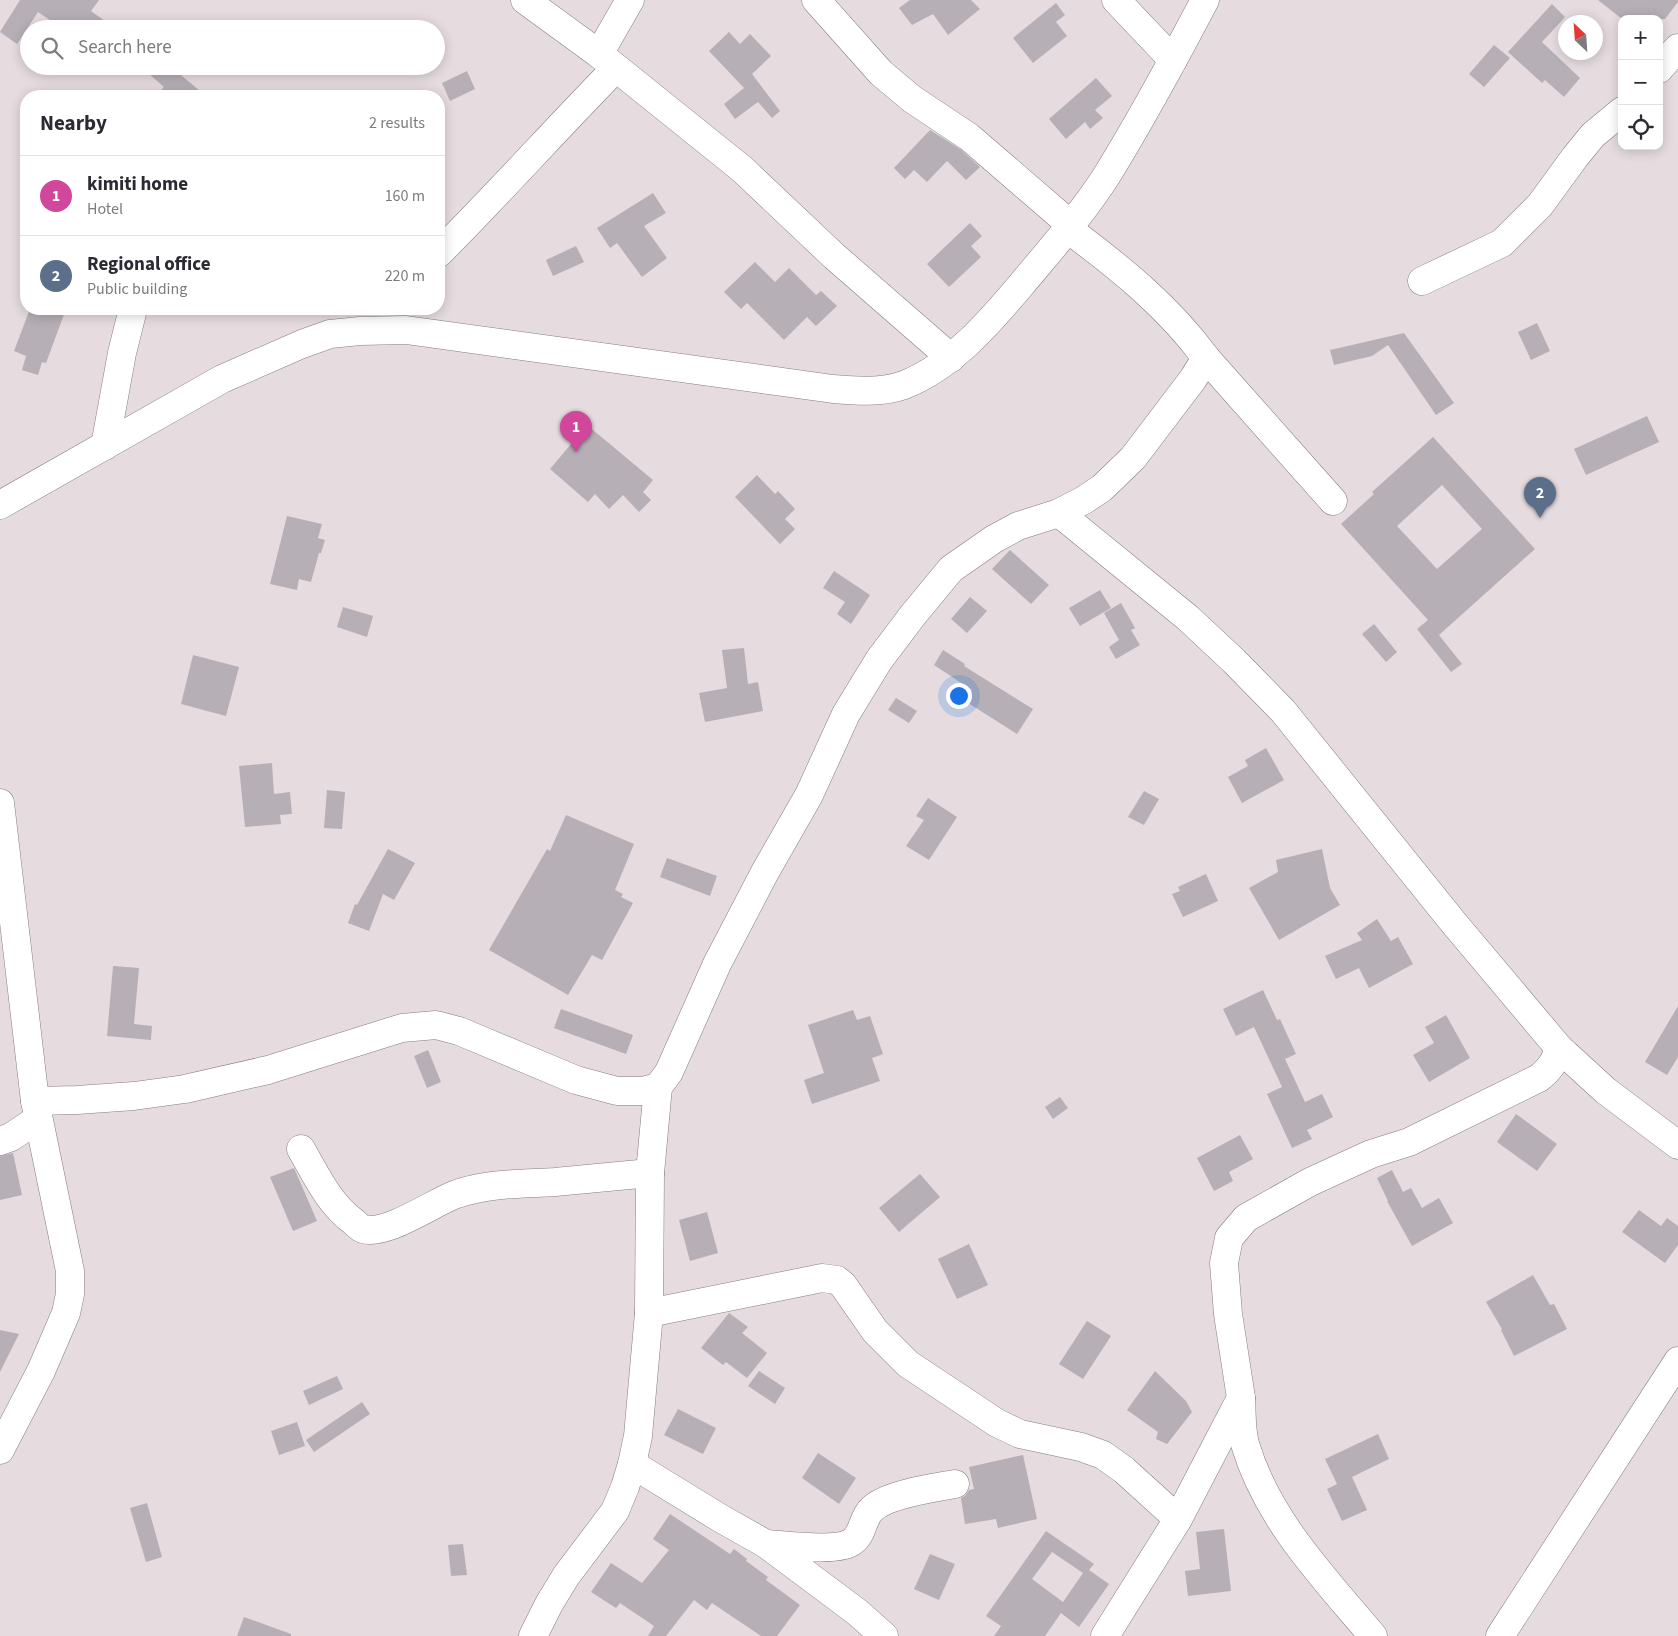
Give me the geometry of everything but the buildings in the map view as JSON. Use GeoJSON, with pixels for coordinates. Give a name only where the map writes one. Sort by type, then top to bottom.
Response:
{"type":"FeatureCollection","features":[{"type":"Feature","properties":{"kind":"street"},"geometry":{"type":"LineString","coordinates":[[525,0],[608,61],[742,169],[834,256],[951,358]]}},
{"type":"Feature","properties":{"kind":"street"},"geometry":{"type":"LineString","coordinates":[[445,247],[555,130],[608,61],[630,0]]}},
{"type":"Feature","properties":{"kind":"street"},"geometry":{"type":"LineString","coordinates":[[816,0],[881,73],[912,99],[969,137],[1070,227],[1117,265],[1160,305],[1191,337],[1206,358],[1333,502]]}},
{"type":"Feature","properties":{"kind":"street"},"geometry":{"type":"LineString","coordinates":[[1116,0],[1173,60]]}},
{"type":"Feature","properties":{"kind":"street"},"geometry":{"type":"LineString","coordinates":[[0,505],[231,375],[330,334],[406,330],[833,389],[871,391],[903,385],[930,372],[951,358],[998,313],[1070,227],[1106,176],[1206,0]]}},
{"type":"Feature","properties":{"kind":"street"},"geometry":{"type":"LineString","coordinates":[[1663,65],[1678,48]]}},
{"type":"Feature","properties":{"kind":"street"},"geometry":{"type":"LineString","coordinates":[[1422,281],[1502,244],[1540,205],[1593,135],[1618,114]]}},
{"type":"Feature","properties":{"kind":"street"},"geometry":{"type":"LineString","coordinates":[[105,446],[122,353],[132,315]]}},
{"type":"Feature","properties":{"kind":"street"},"geometry":{"type":"LineString","coordinates":[[360,331],[377,315]]}},
{"type":"Feature","properties":{"kind":"street"},"geometry":{"type":"LineString","coordinates":[[532,1636],[566,1576],[614,1511],[625,1488],[632,1464],[638,1436],[649,1313],[650,1172],[658,1087],[669,1072],[717,964],[765,872],[809,795],[846,714],[879,660],[951,569],[994,538],[1018,526],[1059,513],[1102,488],[1133,458],[1193,380],[1206,358]]}},
{"type":"Feature","properties":{"kind":"street"},"geometry":{"type":"LineString","coordinates":[[1059,513],[1188,618],[1283,711],[1453,922],[1560,1048],[1606,1091],[1678,1145]]}},
{"type":"Feature","properties":{"kind":"street"},"geometry":{"type":"LineString","coordinates":[[0,803],[36,1110],[70,1271],[70,1294],[66,1313],[41,1371],[0,1450]]}},
{"type":"Feature","properties":{"kind":"street"},"geometry":{"type":"LineString","coordinates":[[0,1141],[11,1137],[36,1110],[78,1100],[134,1096],[186,1089],[268,1070],[402,1028],[436,1025],[459,1031],[584,1082],[617,1091],[642,1091],[658,1087]]}},
{"type":"Feature","properties":{"kind":"street"},"geometry":{"type":"LineString","coordinates":[[1374,1636],[1316,1568],[1279,1517],[1258,1477],[1245,1442],[1241,1398],[1228,1314],[1224,1263],[1229,1238],[1246,1218],[1310,1182],[1371,1154],[1409,1142],[1539,1078],[1555,1062],[1560,1048]]}},
{"type":"Feature","properties":{"kind":"street"},"geometry":{"type":"LineString","coordinates":[[301,1149],[326,1192],[345,1216],[363,1229],[377,1228],[404,1221],[454,1195],[482,1188],[506,1184],[554,1182],[650,1172]]}},
{"type":"Feature","properties":{"kind":"street"},"geometry":{"type":"LineString","coordinates":[[649,1313],[822,1278],[837,1280],[850,1292],[875,1331],[908,1364],[997,1423],[1020,1434],[1080,1447],[1103,1455],[1124,1470],[1178,1519]]}},
{"type":"Feature","properties":{"kind":"street"},"geometry":{"type":"LineString","coordinates":[[1500,1636],[1678,1361]]}},
{"type":"Feature","properties":{"kind":"street"},"geometry":{"type":"LineString","coordinates":[[1105,1636],[1178,1519],[1241,1398]]}},
{"type":"Feature","properties":{"kind":"street"},"geometry":{"type":"LineString","coordinates":[[632,1464],[766,1544],[857,1612],[884,1636]]}},
{"type":"Feature","properties":{"kind":"street"},"geometry":{"type":"LineString","coordinates":[[766,1544],[828,1547],[849,1544],[862,1531],[865,1519],[871,1509],[884,1500],[955,1484]]}},
{"type":"Feature","properties":{"kind":"place","name":"kimiti home"},"geometry":{"type":"Point","coordinates":[576,452]}},
{"type":"Feature","properties":{"kind":"place","name":"Regional office"},"geometry":{"type":"Point","coordinates":[1540,518]}}]}
